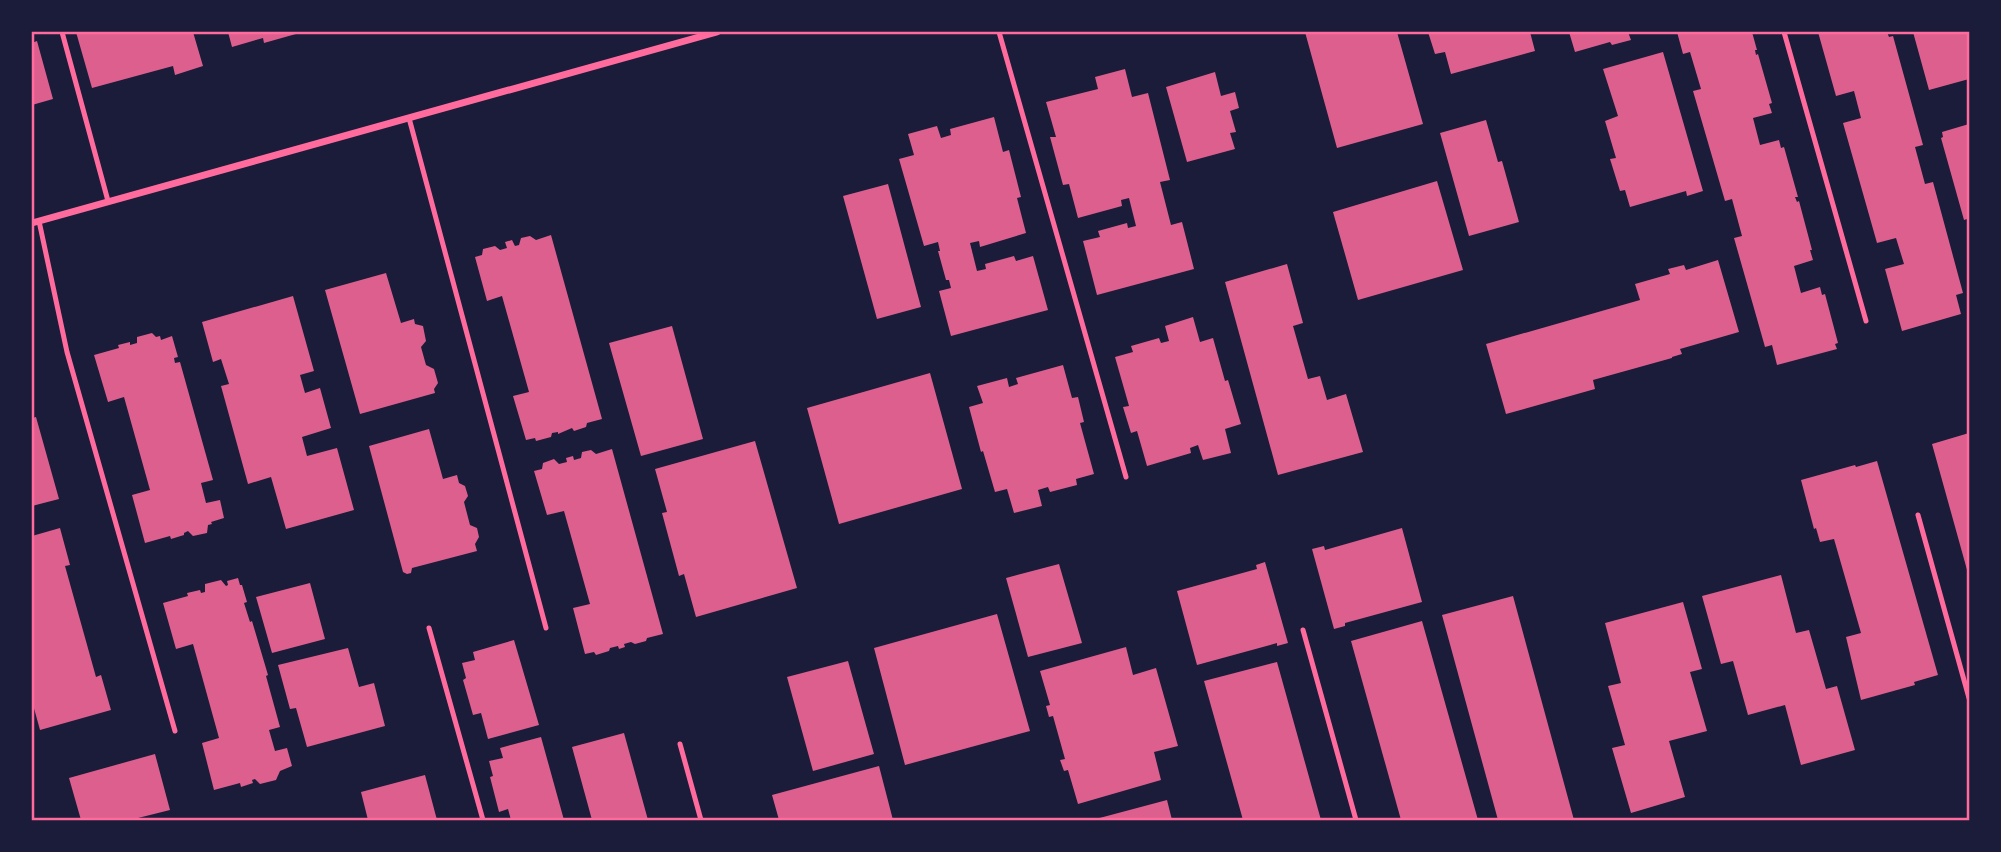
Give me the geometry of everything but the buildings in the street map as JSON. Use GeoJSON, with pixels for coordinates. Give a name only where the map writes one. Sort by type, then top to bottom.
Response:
{"type":"FeatureCollection","features":[{"type":"Feature","properties":{"kind":"street"},"geometry":{"type":"LineString","coordinates":[[35,222],[717,32]]}},
{"type":"Feature","properties":{"kind":"lane"},"geometry":{"type":"LineString","coordinates":[[62,32],[108,201]]}},
{"type":"Feature","properties":{"kind":"lane"},"geometry":{"type":"LineString","coordinates":[[999,32],[1126,477]]}},
{"type":"Feature","properties":{"kind":"lane"},"geometry":{"type":"LineString","coordinates":[[1784,32],[1866,321]]}},
{"type":"Feature","properties":{"kind":"lane"},"geometry":{"type":"LineString","coordinates":[[409,118],[546,628]]}},
{"type":"Feature","properties":{"kind":"lane"},"geometry":{"type":"LineString","coordinates":[[35,222],[67,352],[175,731]]}},
{"type":"Feature","properties":{"kind":"lane"},"geometry":{"type":"LineString","coordinates":[[1918,515],[1969,698]]}},
{"type":"Feature","properties":{"kind":"lane"},"geometry":{"type":"LineString","coordinates":[[429,628],[483,821]]}},
{"type":"Feature","properties":{"kind":"lane"},"geometry":{"type":"LineString","coordinates":[[1303,630],[1356,821]]}},
{"type":"Feature","properties":{"kind":"lane"},"geometry":{"type":"LineString","coordinates":[[680,744],[701,821]]}}]}
